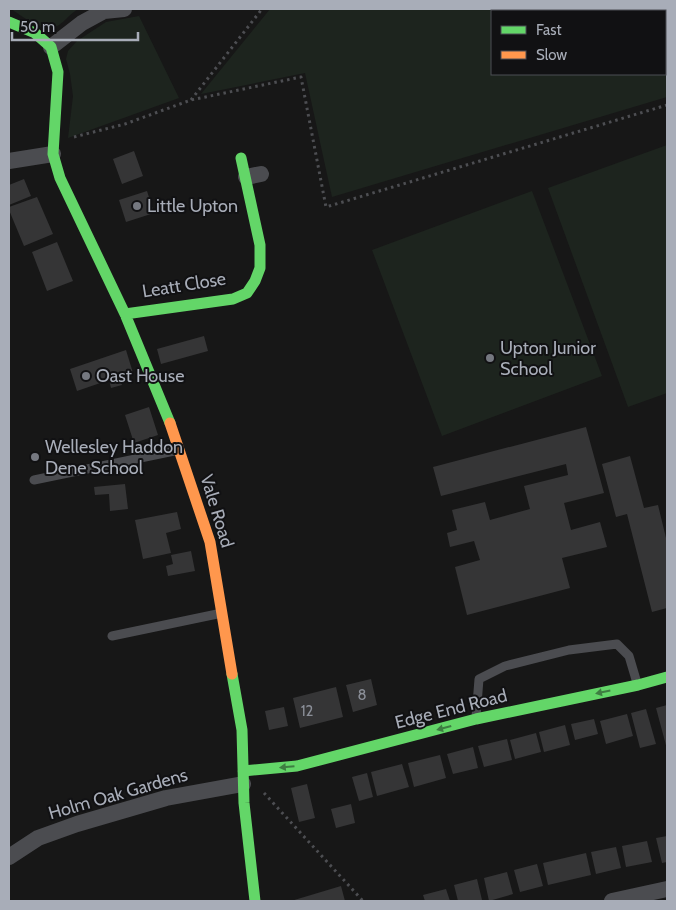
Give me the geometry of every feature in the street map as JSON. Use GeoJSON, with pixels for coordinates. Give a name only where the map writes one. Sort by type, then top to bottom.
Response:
{"type":"FeatureCollection","features":[{"type":"Feature","properties":{"kind":"street"},"geometry":{"type":"LineString","coordinates":[[9,22],[35,33],[51,47],[82,23],[104,11],[124,9]]}},
{"type":"Feature","properties":{"kind":"street","name":"Vale Road"},"geometry":{"type":"LineString","coordinates":[[51,47],[58,72],[54,148],[60,178],[125,314],[170,422],[210,542],[242,730],[244,803],[255,901]]}},
{"type":"Feature","properties":{"kind":"street"},"geometry":{"type":"LineString","coordinates":[[9,161],[54,148]]}},
{"type":"Feature","properties":{"kind":"street","name":"Leatt Close"},"geometry":{"type":"LineString","coordinates":[[125,314],[232,299],[247,292],[255,281],[260,268],[260,245],[253,175],[241,158]]}},
{"type":"Feature","properties":{"kind":"street","name":"Edge End Road"},"geometry":{"type":"LineString","coordinates":[[243,777],[297,766],[476,719],[638,685],[667,677]]}},
{"type":"Feature","properties":{"kind":"street","name":"Holm Oak Gardens"},"geometry":{"type":"LineString","coordinates":[[9,857],[38,838],[76,824],[243,777]]}},
{"type":"Feature","properties":{"kind":"street"},"geometry":{"type":"LineString","coordinates":[[612,901],[667,889]]}},
{"type":"Feature","properties":{"kind":"lane"},"geometry":{"type":"LineString","coordinates":[[34,480],[180,450]]}},
{"type":"Feature","properties":{"kind":"lane"},"geometry":{"type":"LineString","coordinates":[[112,636],[222,613]]}},
{"type":"Feature","properties":{"kind":"lane"},"geometry":{"type":"LineString","coordinates":[[476,719],[479,679],[505,666],[569,650],[617,644],[629,656],[638,685]]}},
{"type":"Feature","properties":{"kind":"path"},"geometry":{"type":"LineString","coordinates":[[191,100],[262,9]]}},
{"type":"Feature","properties":{"kind":"path"},"geometry":{"type":"LineString","coordinates":[[54,148],[191,100],[301,77],[326,207],[667,104]]}},
{"type":"Feature","properties":{"kind":"path"},"geometry":{"type":"LineString","coordinates":[[262,791],[363,901]]}},
{"type":"Feature","properties":{"kind":"shaded area"},"geometry":{"type":"Polygon","coordinates":[[[11,9],[78,9],[59,25],[47,28],[34,24],[11,9]]]}},
{"type":"Feature","properties":{"kind":"shaded area"},"geometry":{"type":"Polygon","coordinates":[[[270,9],[667,9],[667,97],[332,197],[305,73],[201,94],[270,9]]]}},
{"type":"Feature","properties":{"kind":"shaded area"},"geometry":{"type":"Polygon","coordinates":[[[139,16],[179,98],[68,138],[73,96],[66,59],[68,51],[77,41],[106,22],[139,16]]]}},
{"type":"Feature","properties":{"kind":"shaded area"},"geometry":{"type":"Polygon","coordinates":[[[667,145],[667,393],[628,407],[548,188],[667,145]]]}},
{"type":"Feature","properties":{"kind":"shaded area"},"geometry":{"type":"Polygon","coordinates":[[[532,191],[602,376],[442,436],[372,250],[532,191]]]}},
{"type":"Feature","properties":{"kind":"building"},"geometry":{"type":"Polygon","coordinates":[[[134,151],[143,176],[122,184],[113,159],[134,151]]]}},
{"type":"Feature","properties":{"kind":"building"},"geometry":{"type":"Polygon","coordinates":[[[24,179],[31,196],[9,205],[9,185],[24,179]]]}},
{"type":"Feature","properties":{"kind":"building","name":"Little Upton"},"geometry":{"type":"Polygon","coordinates":[[[147,191],[154,213],[126,222],[119,200],[147,191]]]}},
{"type":"Feature","properties":{"kind":"building"},"geometry":{"type":"Polygon","coordinates":[[[37,197],[53,234],[24,246],[9,207],[37,197]]]}},
{"type":"Feature","properties":{"kind":"building"},"geometry":{"type":"Polygon","coordinates":[[[57,242],[73,281],[47,291],[32,252],[57,242]]]}},
{"type":"Feature","properties":{"kind":"building"},"geometry":{"type":"Polygon","coordinates":[[[204,336],[208,351],[161,364],[157,349],[204,336]]]}},
{"type":"Feature","properties":{"kind":"building"},"geometry":{"type":"Polygon","coordinates":[[[126,350],[133,373],[120,377],[122,385],[111,388],[109,380],[77,391],[70,369],[126,350]]]}},
{"type":"Feature","properties":{"kind":"building"},"geometry":{"type":"Polygon","coordinates":[[[149,407],[158,435],[134,443],[125,415],[149,407]]]}},
{"type":"Feature","properties":{"kind":"building"},"geometry":{"type":"Polygon","coordinates":[[[586,427],[604,493],[564,503],[571,530],[600,522],[607,547],[562,558],[570,588],[467,615],[455,567],[480,560],[474,541],[450,547],[447,533],[457,530],[452,510],[485,502],[490,520],[530,509],[524,486],[568,475],[566,464],[441,496],[433,467],[586,427]]]}},
{"type":"Feature","properties":{"kind":"building"},"geometry":{"type":"Polygon","coordinates":[[[630,456],[644,508],[658,505],[667,542],[667,608],[652,612],[627,514],[616,517],[602,464],[630,456]]]}},
{"type":"Feature","properties":{"kind":"building"},"geometry":{"type":"Polygon","coordinates":[[[125,484],[128,509],[110,511],[109,494],[95,495],[94,487],[125,484]]]}},
{"type":"Feature","properties":{"kind":"building"},"geometry":{"type":"Polygon","coordinates":[[[177,512],[181,529],[166,533],[171,553],[143,559],[135,520],[177,512]]]}},
{"type":"Feature","properties":{"kind":"building"},"geometry":{"type":"Polygon","coordinates":[[[191,551],[195,571],[168,576],[166,566],[173,564],[171,555],[191,551]]]}},
{"type":"Feature","properties":{"kind":"building"},"geometry":{"type":"Polygon","coordinates":[[[371,679],[377,705],[353,712],[346,685],[371,679]]]}},
{"type":"Feature","properties":{"kind":"building"},"geometry":{"type":"Polygon","coordinates":[[[336,687],[343,717],[300,728],[293,698],[336,687]]]}},
{"type":"Feature","properties":{"kind":"building"},"geometry":{"type":"Polygon","coordinates":[[[667,705],[667,749],[656,708],[667,705]]]}},
{"type":"Feature","properties":{"kind":"building"},"geometry":{"type":"Polygon","coordinates":[[[284,707],[288,726],[269,730],[265,711],[284,707]]]}},
{"type":"Feature","properties":{"kind":"building"},"geometry":{"type":"Polygon","coordinates":[[[646,709],[656,744],[640,748],[631,713],[646,709]]]}},
{"type":"Feature","properties":{"kind":"building"},"geometry":{"type":"Polygon","coordinates":[[[627,714],[633,736],[606,744],[600,721],[627,714]]]}},
{"type":"Feature","properties":{"kind":"building"},"geometry":{"type":"Polygon","coordinates":[[[594,719],[598,734],[575,740],[571,724],[594,719]]]}},
{"type":"Feature","properties":{"kind":"building"},"geometry":{"type":"Polygon","coordinates":[[[565,725],[570,745],[544,752],[539,732],[565,725]]]}},
{"type":"Feature","properties":{"kind":"building"},"geometry":{"type":"Polygon","coordinates":[[[536,733],[541,752],[515,759],[510,740],[536,733]]]}},
{"type":"Feature","properties":{"kind":"building"},"geometry":{"type":"Polygon","coordinates":[[[507,739],[512,760],[484,767],[478,746],[507,739]]]}},
{"type":"Feature","properties":{"kind":"building"},"geometry":{"type":"Polygon","coordinates":[[[473,747],[478,768],[453,774],[447,754],[473,747]]]}},
{"type":"Feature","properties":{"kind":"building"},"geometry":{"type":"Polygon","coordinates":[[[440,755],[446,778],[414,787],[408,763],[440,755]]]}},
{"type":"Feature","properties":{"kind":"building"},"geometry":{"type":"Polygon","coordinates":[[[402,764],[409,787],[377,796],[371,772],[402,764]]]}},
{"type":"Feature","properties":{"kind":"building"},"geometry":{"type":"Polygon","coordinates":[[[367,773],[373,797],[359,801],[352,777],[367,773]]]}},
{"type":"Feature","properties":{"kind":"building"},"geometry":{"type":"Polygon","coordinates":[[[307,784],[315,818],[299,822],[291,788],[307,784]]]}},
{"type":"Feature","properties":{"kind":"building"},"geometry":{"type":"Polygon","coordinates":[[[351,804],[355,823],[336,828],[331,809],[351,804]]]}},
{"type":"Feature","properties":{"kind":"building"},"geometry":{"type":"Polygon","coordinates":[[[667,836],[667,862],[662,863],[656,838],[667,836]]]}},
{"type":"Feature","properties":{"kind":"building"},"geometry":{"type":"Polygon","coordinates":[[[647,841],[652,862],[626,867],[622,846],[647,841]]]}},
{"type":"Feature","properties":{"kind":"building"},"geometry":{"type":"Polygon","coordinates":[[[616,847],[621,868],[596,874],[591,852],[616,847]]]}},
{"type":"Feature","properties":{"kind":"building"},"geometry":{"type":"Polygon","coordinates":[[[586,853],[591,875],[548,885],[543,863],[586,853]]]}},
{"type":"Feature","properties":{"kind":"building"},"geometry":{"type":"Polygon","coordinates":[[[537,864],[543,886],[520,892],[514,870],[537,864]]]}},
{"type":"Feature","properties":{"kind":"building"},"geometry":{"type":"Polygon","coordinates":[[[507,872],[513,894],[489,901],[484,878],[507,872]]]}},
{"type":"Feature","properties":{"kind":"building"},"geometry":{"type":"Polygon","coordinates":[[[477,879],[482,900],[458,901],[454,885],[477,879]]]}},
{"type":"Feature","properties":{"kind":"building"},"geometry":{"type":"Polygon","coordinates":[[[341,886],[345,901],[291,901],[341,886]]]}},
{"type":"Feature","properties":{"kind":"building"},"geometry":{"type":"Polygon","coordinates":[[[446,889],[450,901],[425,901],[423,895],[446,889]]]}},
{"type":"Feature","properties":{"kind":"traffic: fast"},"geometry":{"type":"LineString","coordinates":[[9,22],[35,33],[51,47],[58,72],[53,154],[60,178],[125,314],[170,423]]}},
{"type":"Feature","properties":{"kind":"traffic: fast"},"geometry":{"type":"LineString","coordinates":[[125,314],[233,299],[247,293],[255,281],[260,268],[260,245],[241,158]]}},
{"type":"Feature","properties":{"kind":"traffic: fast"},"geometry":{"type":"LineString","coordinates":[[232,674],[242,730],[244,803],[255,901]]}},
{"type":"Feature","properties":{"kind":"traffic: fast"},"geometry":{"type":"LineString","coordinates":[[243,771],[297,766],[476,719],[638,685],[667,677]]}},
{"type":"Feature","properties":{"kind":"traffic: slow"},"geometry":{"type":"LineString","coordinates":[[170,423],[210,542],[232,674]]}},
{"type":"Feature","properties":{"kind":"place","name":"Little Upton"},"geometry":{"type":"Point","coordinates":[137,206]}},
{"type":"Feature","properties":{"kind":"place","name":"Upton Junior School"},"geometry":{"type":"Point","coordinates":[490,358]}},
{"type":"Feature","properties":{"kind":"place","name":"Oast House"},"geometry":{"type":"Point","coordinates":[86,376]}},
{"type":"Feature","properties":{"kind":"place","name":"Wellesley Haddon Dene School"},"geometry":{"type":"Point","coordinates":[35,457]}}]}
